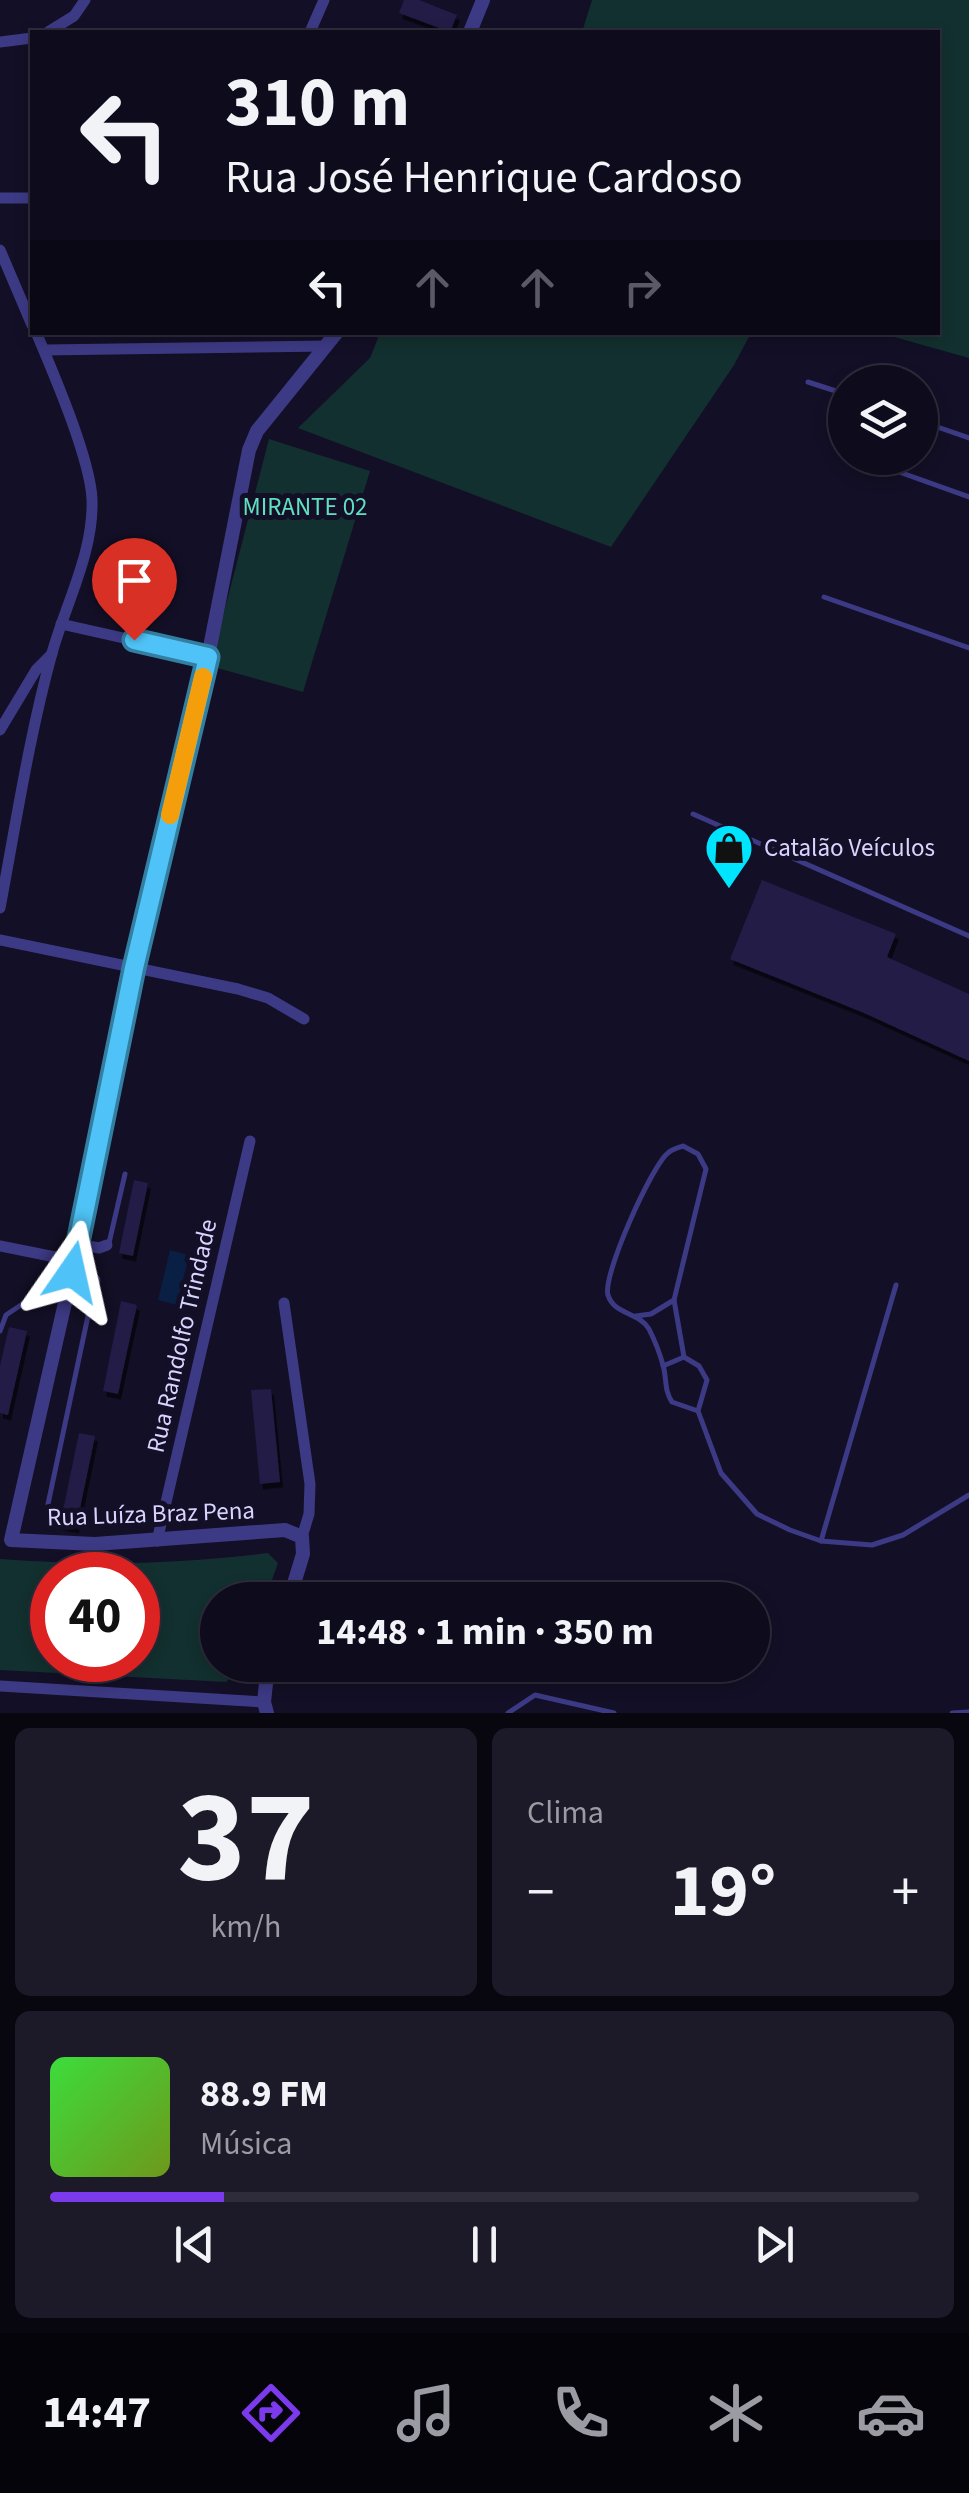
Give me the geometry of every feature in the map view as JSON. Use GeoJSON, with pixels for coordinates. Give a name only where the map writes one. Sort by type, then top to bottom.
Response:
{"type":"FeatureCollection","features":[{"type":"Feature","properties":{"kind":"street"},"geometry":{"type":"LineString","coordinates":[[311,30],[324,0]]}},
{"type":"Feature","properties":{"kind":"street"},"geometry":{"type":"LineString","coordinates":[[471,30],[483,0]]}},
{"type":"Feature","properties":{"kind":"street"},"geometry":{"type":"LineString","coordinates":[[51,30],[74,16],[84,1]]}},
{"type":"Feature","properties":{"kind":"street"},"geometry":{"type":"LineString","coordinates":[[0,42],[30,38]]}},
{"type":"Feature","properties":{"kind":"street"},"geometry":{"type":"LineString","coordinates":[[0,198],[30,198]]}},
{"type":"Feature","properties":{"kind":"street"},"geometry":{"type":"LineString","coordinates":[[0,250],[30,320]]}},
{"type":"Feature","properties":{"kind":"street"},"geometry":{"type":"LineString","coordinates":[[0,908],[52,654],[90,536],[92,495],[88,472],[37,335]]}},
{"type":"Feature","properties":{"kind":"street"},"geometry":{"type":"LineString","coordinates":[[6,1539],[68,1290],[134,968],[208,657],[249,450],[256,431],[335,335]]}},
{"type":"Feature","properties":{"kind":"street"},"geometry":{"type":"LineString","coordinates":[[44,350],[327,346]]}},
{"type":"Feature","properties":{"kind":"street"},"geometry":{"type":"LineString","coordinates":[[61,624],[208,657]]}},
{"type":"Feature","properties":{"kind":"street"},"geometry":{"type":"LineString","coordinates":[[0,730],[36,670],[52,654]]}},
{"type":"Feature","properties":{"kind":"street"},"geometry":{"type":"LineString","coordinates":[[0,940],[268,998],[304,1019]]}},
{"type":"Feature","properties":{"kind":"street","name":"Rua Randolfo Trindade"},"geometry":{"type":"LineString","coordinates":[[157,1541],[250,1141]]}},
{"type":"Feature","properties":{"kind":"street"},"geometry":{"type":"LineString","coordinates":[[78,1244],[99,1248],[107,1245]]}},
{"type":"Feature","properties":{"kind":"street"},"geometry":{"type":"LineString","coordinates":[[0,1246],[73,1267],[95,1280]]}},
{"type":"Feature","properties":{"kind":"street"},"geometry":{"type":"LineString","coordinates":[[36,1296],[56,1288],[68,1290]]}},
{"type":"Feature","properties":{"kind":"street"},"geometry":{"type":"LineString","coordinates":[[284,1304],[310,1484],[303,1554],[294,1582]]}},
{"type":"Feature","properties":{"kind":"street","name":"Rua Luíza Braz Pena"},"geometry":{"type":"LineString","coordinates":[[6,1539],[95,1544],[284,1530],[302,1537]]}},
{"type":"Feature","properties":{"kind":"street"},"geometry":{"type":"LineString","coordinates":[[0,1686],[266,1708],[267,1682]]}},
{"type":"Feature","properties":{"kind":"lane"},"geometry":{"type":"LineString","coordinates":[[808,382],[828,388]]}},
{"type":"Feature","properties":{"kind":"lane"},"geometry":{"type":"LineString","coordinates":[[938,427],[969,438]]}},
{"type":"Feature","properties":{"kind":"lane"},"geometry":{"type":"LineString","coordinates":[[909,475],[969,496]]}},
{"type":"Feature","properties":{"kind":"lane"},"geometry":{"type":"LineString","coordinates":[[824,597],[969,648]]}},
{"type":"Feature","properties":{"kind":"lane"},"geometry":{"type":"LineString","coordinates":[[693,814],[969,936]]}},
{"type":"Feature","properties":{"kind":"lane"},"geometry":{"type":"LineString","coordinates":[[698,1411],[672,1402],[665,1392],[663,1366],[648,1326],[636,1316],[620,1311],[608,1296],[608,1276],[654,1170],[668,1153],[683,1146],[698,1154],[706,1169],[674,1300],[684,1357],[698,1366],[707,1380],[698,1411],[721,1473],[757,1514],[822,1540],[872,1544],[903,1536],[969,1495]]}},
{"type":"Feature","properties":{"kind":"lane"},"geometry":{"type":"LineString","coordinates":[[107,1245],[112,1238],[125,1174]]}},
{"type":"Feature","properties":{"kind":"lane"},"geometry":{"type":"LineString","coordinates":[[48,1504],[95,1280]]}},
{"type":"Feature","properties":{"kind":"lane"},"geometry":{"type":"LineString","coordinates":[[822,1540],[896,1286]]}},
{"type":"Feature","properties":{"kind":"lane"},"geometry":{"type":"LineString","coordinates":[[0,1331],[6,1315],[36,1296]]}},
{"type":"Feature","properties":{"kind":"lane"},"geometry":{"type":"LineString","coordinates":[[636,1316],[651,1314],[674,1300]]}},
{"type":"Feature","properties":{"kind":"lane"},"geometry":{"type":"LineString","coordinates":[[663,1366],[684,1357]]}},
{"type":"Feature","properties":{"kind":"lane"},"geometry":{"type":"LineString","coordinates":[[508,1713],[535,1695],[614,1713]]}},
{"type":"Feature","properties":{"kind":"lane"},"geometry":{"type":"LineString","coordinates":[[952,1713],[969,1712]]}},
{"type":"Feature","properties":{"kind":"green space"},"geometry":{"type":"Polygon","coordinates":[[[592,0],[969,0],[969,358],[887,335],[940,335],[940,30],[583,30],[592,0]]]}},
{"type":"Feature","properties":{"kind":"green space"},"geometry":{"type":"Polygon","coordinates":[[[379,335],[750,335],[734,365],[611,547],[298,428],[370,358],[379,335]]]}},
{"type":"Feature","properties":{"kind":"green space","name":"MIRANTE 02"},"geometry":{"type":"Polygon","coordinates":[[[269,439],[370,471],[303,692],[210,666],[269,439]]]}},
{"type":"Feature","properties":{"kind":"green space"},"geometry":{"type":"Polygon","coordinates":[[[268,1553],[278,1563],[271,1582],[200,1582],[200,1681],[160,1678],[160,1562],[268,1553]]]}},
{"type":"Feature","properties":{"kind":"green space"},"geometry":{"type":"Polygon","coordinates":[[[0,1559],[30,1561],[30,1672],[0,1670],[0,1559]]]}},
{"type":"Feature","properties":{"kind":"water"},"geometry":{"type":"Polygon","coordinates":[[[170,1250],[189,1255],[177,1305],[158,1300],[170,1250]]]}},
{"type":"Feature","properties":{"kind":"building"},"geometry":{"type":"Polygon","coordinates":[[[404,0],[419,0],[457,15],[451,30],[445,30],[399,13],[404,0]]]}},
{"type":"Feature","properties":{"kind":"building"},"geometry":{"type":"Polygon","coordinates":[[[762,880],[896,934],[887,957],[969,994],[969,1061],[730,959],[762,880]]]}},
{"type":"Feature","properties":{"kind":"building"},"geometry":{"type":"Polygon","coordinates":[[[134,1180],[148,1183],[133,1256],[119,1253],[134,1180]]]}},
{"type":"Feature","properties":{"kind":"building"},"geometry":{"type":"Polygon","coordinates":[[[121,1301],[137,1305],[118,1394],[103,1391],[121,1301]]]}},
{"type":"Feature","properties":{"kind":"building"},"geometry":{"type":"Polygon","coordinates":[[[9,1327],[27,1331],[8,1415],[0,1413],[0,1366],[9,1327]]]}},
{"type":"Feature","properties":{"kind":"building"},"geometry":{"type":"Polygon","coordinates":[[[271,1389],[280,1482],[260,1484],[251,1390],[271,1389]]]}},
{"type":"Feature","properties":{"kind":"building"},"geometry":{"type":"Polygon","coordinates":[[[79,1433],[95,1436],[76,1528],[60,1525],[79,1433]]]}},
{"type":"Feature","properties":{"kind":"slow traffic"},"geometry":{"type":"LineString","coordinates":[[170,815],[203,677]]}},
{"type":"Feature","properties":{"kind":"place","name":"Catalão Veículos"},"geometry":{"type":"Point","coordinates":[729,890]}},
{"type":"Feature","properties":{"kind":"route"},"geometry":{"type":"LineString","coordinates":[[72,1272],[134,968],[208,657],[134,640]]}}]}
